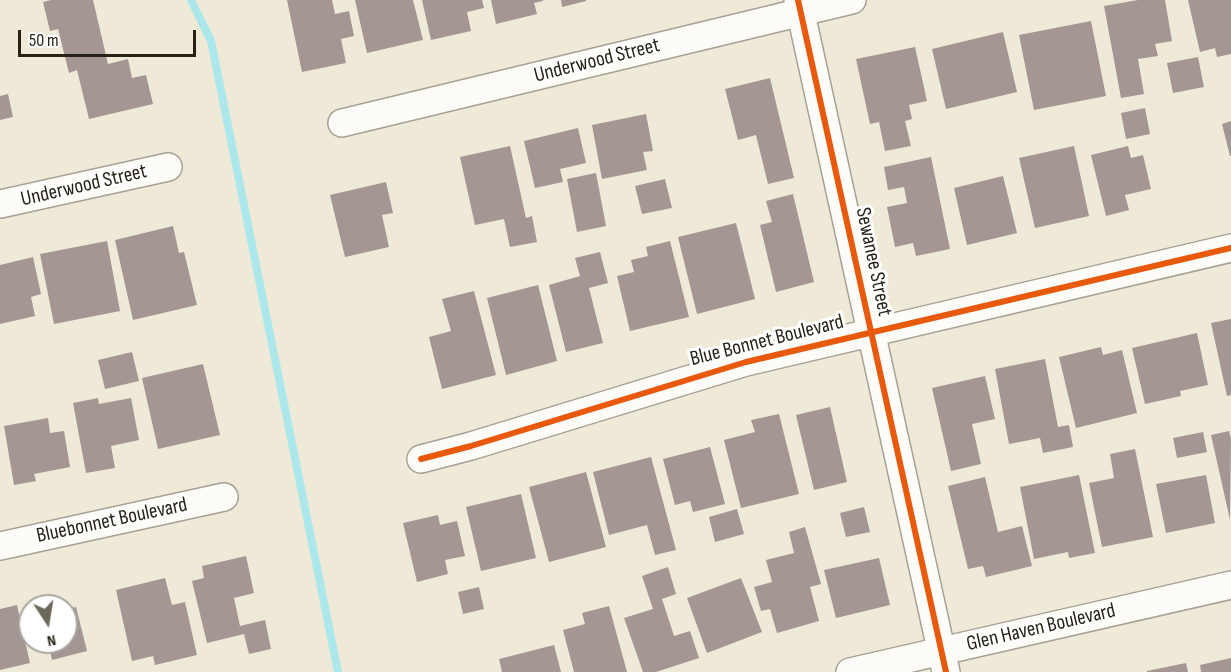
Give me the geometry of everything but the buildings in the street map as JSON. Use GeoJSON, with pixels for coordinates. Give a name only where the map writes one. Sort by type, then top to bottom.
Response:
{"type":"FeatureCollection","features":[{"type":"Feature","properties":{"kind":"street","name":"Underwood Street"},"geometry":{"type":"LineString","coordinates":[[342,123],[799,6],[852,0]]}},
{"type":"Feature","properties":{"kind":"street","name":"Sewanee Street"},"geometry":{"type":"LineString","coordinates":[[799,6],[944,661]]}},
{"type":"Feature","properties":{"kind":"street","name":"Underwood Street"},"geometry":{"type":"LineString","coordinates":[[0,204],[168,167]]}},
{"type":"Feature","properties":{"kind":"street","name":"Blue Bonnet Boulevard"},"geometry":{"type":"LineString","coordinates":[[421,459],[471,446],[746,362],[1231,248]]}},
{"type":"Feature","properties":{"kind":"street","name":"Bluebonnet Boulevard"},"geometry":{"type":"LineString","coordinates":[[0,546],[224,497]]}},
{"type":"Feature","properties":{"kind":"street","name":"Glen Haven Boulevard"},"geometry":{"type":"LineString","coordinates":[[850,672],[944,661],[1231,585]]}},
{"type":"Feature","properties":{"kind":"waterway"},"geometry":{"type":"LineString","coordinates":[[191,0],[211,41],[338,672]]}},
{"type":"Feature","properties":{"kind":"cycle path"},"geometry":{"type":"LineString","coordinates":[[798,0],[946,672]]}},
{"type":"Feature","properties":{"kind":"cycle path"},"geometry":{"type":"LineString","coordinates":[[421,459],[471,446],[746,362],[1231,248]]}}]}
